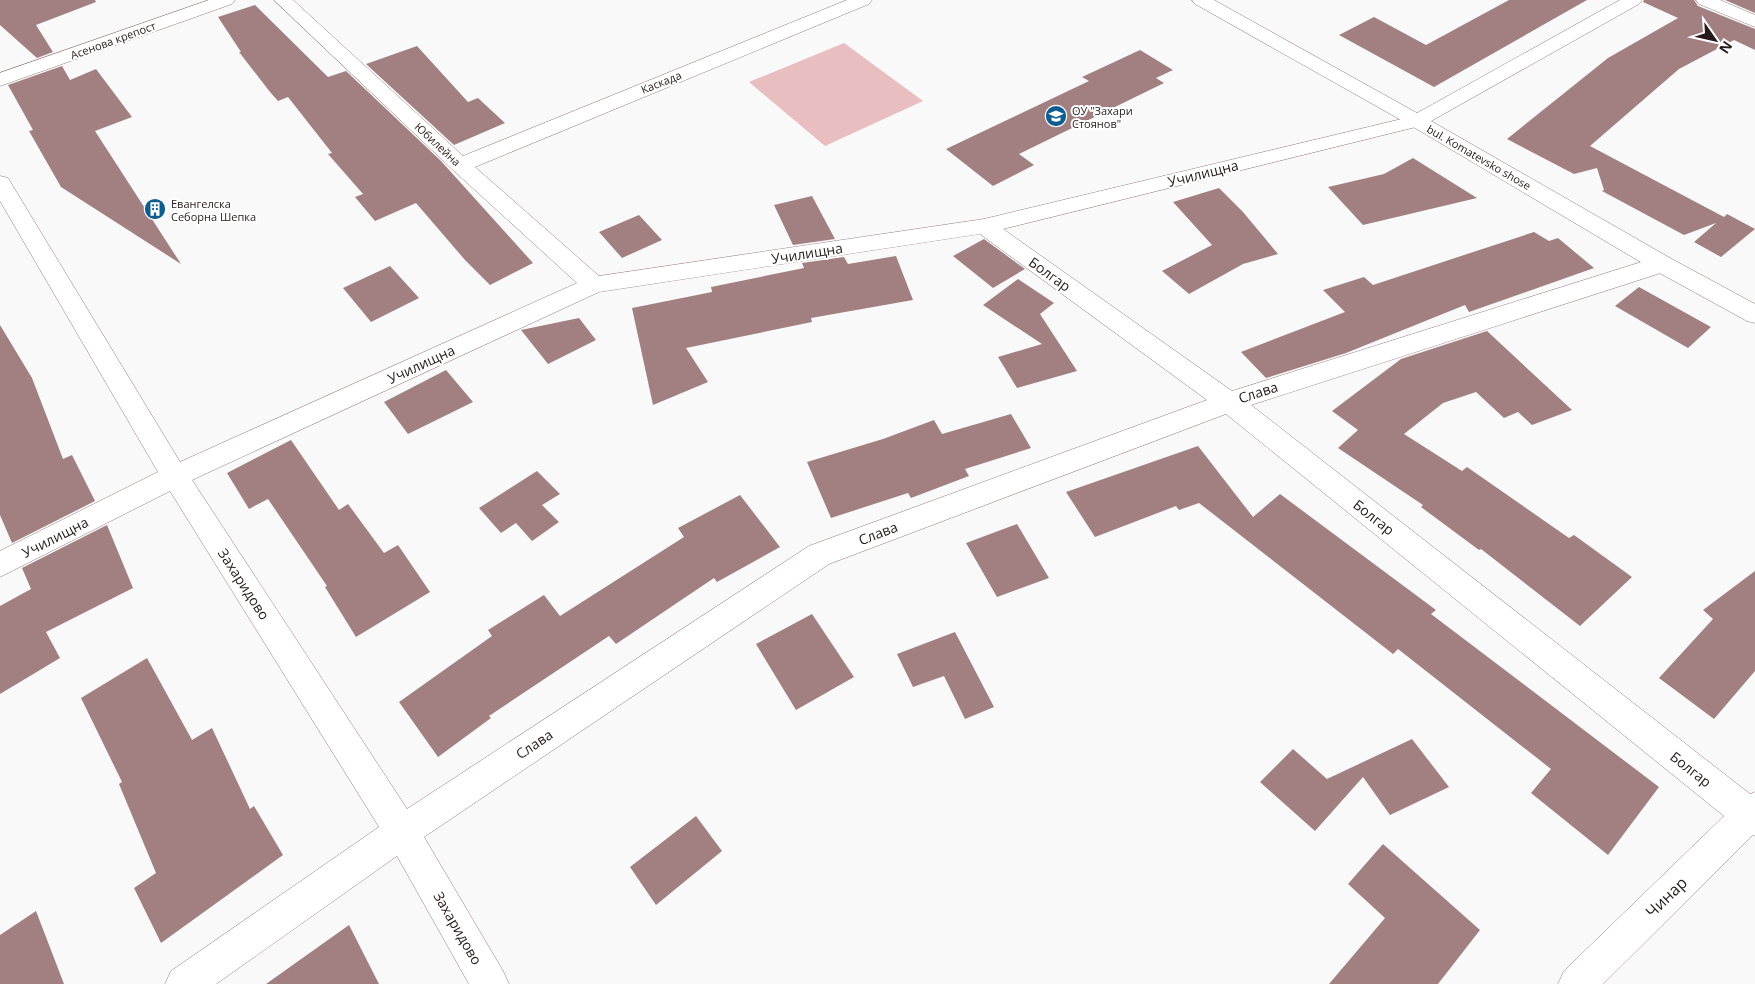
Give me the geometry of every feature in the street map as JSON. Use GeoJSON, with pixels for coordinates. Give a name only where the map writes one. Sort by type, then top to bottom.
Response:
{"type":"FeatureCollection","features":[{"type":"Feature","properties":{"kind":"street","name":"Асенова крепост"},"geometry":{"type":"LineString","coordinates":[[0,80],[226,0]]}},
{"type":"Feature","properties":{"kind":"street","name":"Юбилейна"},"geometry":{"type":"LineString","coordinates":[[284,0],[460,165],[594,285]]}},
{"type":"Feature","properties":{"kind":"street","name":"Каскада"},"geometry":{"type":"LineString","coordinates":[[460,165],[862,0]]}},
{"type":"Feature","properties":{"kind":"street","name":"bul. Komatevsko shose"},"geometry":{"type":"LineString","coordinates":[[1202,0],[1418,121],[1662,264],[1755,315]]}},
{"type":"Feature","properties":{"kind":"street","name":"Училищна"},"geometry":{"type":"LineString","coordinates":[[0,565],[175,476],[594,285],[984,226],[1418,121],[1632,0]]}},
{"type":"Feature","properties":{"kind":"street"},"geometry":{"type":"LineString","coordinates":[[1705,0],[1755,22]]}},
{"type":"Feature","properties":{"kind":"street","name":"Захаридово"},"geometry":{"type":"LineString","coordinates":[[0,183],[175,476],[402,832],[490,984]]}},
{"type":"Feature","properties":{"kind":"street","name":"Болгар"},"geometry":{"type":"LineString","coordinates":[[984,226],[1229,402],[1753,815]]}},
{"type":"Feature","properties":{"kind":"street","name":"Слава"},"geometry":{"type":"LineString","coordinates":[[184,984],[402,832],[820,555],[1229,402],[1662,264]]}},
{"type":"Feature","properties":{"kind":"street","name":"Чинар"},"geometry":{"type":"LineString","coordinates":[[1577,984],[1753,815]]}},
{"type":"Feature","properties":{"kind":"shaded area"},"geometry":{"type":"Polygon","coordinates":[[[844,43],[923,101],[825,146],[749,82],[844,43]]]}},
{"type":"Feature","properties":{"kind":"building"},"geometry":{"type":"Polygon","coordinates":[[[0,0],[95,0],[96,2],[36,25],[53,52],[37,58],[0,25],[0,0]]]}},
{"type":"Feature","properties":{"kind":"building"},"geometry":{"type":"Polygon","coordinates":[[[1509,0],[1587,0],[1434,87],[1339,35],[1374,17],[1426,45],[1509,0]]]}},
{"type":"Feature","properties":{"kind":"building"},"geometry":{"type":"Polygon","coordinates":[[[1644,0],[1694,0],[1698,6],[1755,29],[1755,50],[1734,40],[1679,69],[1590,146],[1724,217],[1727,214],[1755,229],[1721,257],[1694,242],[1716,223],[1684,235],[1602,191],[1604,190],[1597,168],[1574,174],[1507,139],[1608,58],[1678,18],[1643,2],[1644,0]]]}},
{"type":"Feature","properties":{"kind":"building"},"geometry":{"type":"Polygon","coordinates":[[[1725,0],[1755,0],[1755,13],[1725,0]]]}},
{"type":"Feature","properties":{"kind":"building"},"geometry":{"type":"Polygon","coordinates":[[[255,5],[328,77],[346,71],[441,161],[533,263],[490,285],[465,260],[416,203],[375,221],[355,197],[363,194],[328,154],[332,153],[288,97],[278,101],[270,92],[239,52],[241,52],[218,17],[255,5]]]}},
{"type":"Feature","properties":{"kind":"building"},"geometry":{"type":"Polygon","coordinates":[[[417,46],[468,102],[478,98],[505,123],[454,145],[366,64],[417,46]]]}},
{"type":"Feature","properties":{"kind":"building","name":"ОУ \"Захари Стоянов\""},"geometry":{"type":"Polygon","coordinates":[[[1140,50],[1173,70],[1156,78],[1164,83],[1019,154],[1034,165],[993,186],[946,149],[1089,81],[1082,77],[1140,50]]]}},
{"type":"Feature","properties":{"kind":"building"},"geometry":{"type":"Polygon","coordinates":[[[62,66],[70,80],[96,69],[132,117],[95,131],[181,264],[61,187],[29,131],[33,130],[8,85],[62,66]]]}},
{"type":"Feature","properties":{"kind":"building"},"geometry":{"type":"Polygon","coordinates":[[[1413,158],[1477,198],[1363,225],[1328,187],[1384,174],[1413,158]]]}},
{"type":"Feature","properties":{"kind":"building"},"geometry":{"type":"Polygon","coordinates":[[[1219,188],[1243,212],[1278,254],[1243,264],[1189,294],[1162,271],[1212,245],[1173,202],[1219,188]]]}},
{"type":"Feature","properties":{"kind":"building"},"geometry":{"type":"Polygon","coordinates":[[[812,196],[835,239],[793,245],[774,205],[812,196]]]}},
{"type":"Feature","properties":{"kind":"building"},"geometry":{"type":"Polygon","coordinates":[[[639,215],[662,240],[622,258],[599,232],[639,215]]]}},
{"type":"Feature","properties":{"kind":"building"},"geometry":{"type":"Polygon","coordinates":[[[1534,232],[1549,241],[1558,238],[1594,268],[1469,312],[1465,305],[1346,353],[1266,378],[1241,352],[1345,312],[1323,290],[1364,277],[1373,285],[1534,232]]]}},
{"type":"Feature","properties":{"kind":"building"},"geometry":{"type":"Polygon","coordinates":[[[984,239],[1025,269],[993,288],[953,256],[984,239]]]}},
{"type":"Feature","properties":{"kind":"building"},"geometry":{"type":"Polygon","coordinates":[[[896,256],[913,300],[811,318],[812,322],[686,348],[708,382],[653,405],[632,308],[712,292],[711,287],[804,268],[802,263],[844,257],[848,264],[896,256]]]}},
{"type":"Feature","properties":{"kind":"building"},"geometry":{"type":"Polygon","coordinates":[[[390,266],[419,298],[371,322],[343,288],[390,266]]]}},
{"type":"Feature","properties":{"kind":"building"},"geometry":{"type":"Polygon","coordinates":[[[1018,279],[1054,303],[1040,314],[1077,371],[1017,388],[998,357],[1042,344],[983,305],[1018,279]]]}},
{"type":"Feature","properties":{"kind":"building"},"geometry":{"type":"Polygon","coordinates":[[[1639,287],[1711,327],[1688,348],[1615,306],[1639,287]]]}},
{"type":"Feature","properties":{"kind":"building"},"geometry":{"type":"Polygon","coordinates":[[[579,318],[596,340],[548,364],[521,330],[579,318]]]}},
{"type":"Feature","properties":{"kind":"building"},"geometry":{"type":"Polygon","coordinates":[[[0,325],[32,378],[63,459],[72,455],[95,501],[12,543],[0,515],[0,325]]]}},
{"type":"Feature","properties":{"kind":"building"},"geometry":{"type":"Polygon","coordinates":[[[1487,331],[1572,410],[1532,425],[1518,412],[1504,418],[1476,392],[1443,403],[1404,434],[1462,471],[1467,467],[1569,538],[1574,535],[1632,577],[1580,626],[1481,549],[1479,550],[1421,507],[1423,505],[1338,448],[1358,430],[1332,411],[1401,359],[1487,331]]]}},
{"type":"Feature","properties":{"kind":"building"},"geometry":{"type":"Polygon","coordinates":[[[446,370],[473,402],[408,434],[384,402],[446,370]]]}},
{"type":"Feature","properties":{"kind":"building"},"geometry":{"type":"Polygon","coordinates":[[[1011,414],[1031,448],[965,469],[969,476],[911,498],[908,493],[831,518],[807,462],[883,439],[934,420],[942,434],[1011,414]]]}},
{"type":"Feature","properties":{"kind":"building"},"geometry":{"type":"Polygon","coordinates":[[[291,440],[339,510],[348,504],[384,553],[398,545],[430,592],[356,637],[325,587],[327,586],[268,499],[249,509],[227,473],[291,440]]]}},
{"type":"Feature","properties":{"kind":"building"},"geometry":{"type":"Polygon","coordinates":[[[1198,446],[1253,517],[1280,494],[1436,610],[1431,614],[1659,787],[1608,855],[1531,793],[1551,769],[1398,649],[1393,654],[1199,503],[1179,510],[1176,506],[1095,537],[1066,492],[1198,446]]]}},
{"type":"Feature","properties":{"kind":"building"},"geometry":{"type":"Polygon","coordinates":[[[537,471],[560,494],[542,505],[559,522],[532,541],[516,523],[501,533],[479,508],[537,471]]]}},
{"type":"Feature","properties":{"kind":"building"},"geometry":{"type":"Polygon","coordinates":[[[740,495],[780,547],[717,582],[714,578],[616,644],[609,636],[489,716],[491,718],[438,757],[399,702],[492,636],[488,630],[544,595],[560,616],[684,537],[678,528],[740,495]]]}},
{"type":"Feature","properties":{"kind":"building"},"geometry":{"type":"Polygon","coordinates":[[[1017,524],[1049,578],[997,597],[966,543],[1017,524]]]}},
{"type":"Feature","properties":{"kind":"building"},"geometry":{"type":"Polygon","coordinates":[[[107,525],[133,588],[46,632],[60,658],[0,694],[0,606],[31,589],[22,568],[107,525]]]}},
{"type":"Feature","properties":{"kind":"building"},"geometry":{"type":"Polygon","coordinates":[[[1755,571],[1755,671],[1714,719],[1659,678],[1713,619],[1703,610],[1755,571]]]}},
{"type":"Feature","properties":{"kind":"building"},"geometry":{"type":"Polygon","coordinates":[[[812,614],[854,677],[796,710],[756,644],[812,614]]]}},
{"type":"Feature","properties":{"kind":"building"},"geometry":{"type":"Polygon","coordinates":[[[955,632],[994,707],[965,719],[944,676],[913,687],[897,654],[955,632]]]}},
{"type":"Feature","properties":{"kind":"building"},"geometry":{"type":"Polygon","coordinates":[[[147,658],[192,740],[212,728],[250,809],[254,806],[283,855],[161,943],[134,888],[156,873],[119,784],[122,782],[81,698],[147,658]]]}},
{"type":"Feature","properties":{"kind":"building"},"geometry":{"type":"Polygon","coordinates":[[[1412,739],[1449,787],[1390,815],[1363,777],[1315,831],[1260,782],[1293,749],[1327,779],[1412,739]]]}},
{"type":"Feature","properties":{"kind":"building"},"geometry":{"type":"Polygon","coordinates":[[[696,816],[722,851],[656,905],[630,867],[696,816]]]}},
{"type":"Feature","properties":{"kind":"building"},"geometry":{"type":"Polygon","coordinates":[[[1383,844],[1480,930],[1438,984],[1329,984],[1385,918],[1348,884],[1383,844]]]}},
{"type":"Feature","properties":{"kind":"building"},"geometry":{"type":"Polygon","coordinates":[[[36,911],[64,984],[0,984],[0,935],[36,911]]]}},
{"type":"Feature","properties":{"kind":"building"},"geometry":{"type":"Polygon","coordinates":[[[349,925],[379,984],[266,984],[349,925]]]}},
{"type":"Feature","properties":{"kind":"place","name":"ОУ \"Захари Стоянов\""},"geometry":{"type":"Point","coordinates":[1056,116]}},
{"type":"Feature","properties":{"kind":"place","name":"Евангелска Себорна Шепка"},"geometry":{"type":"Point","coordinates":[155,209]}}]}
